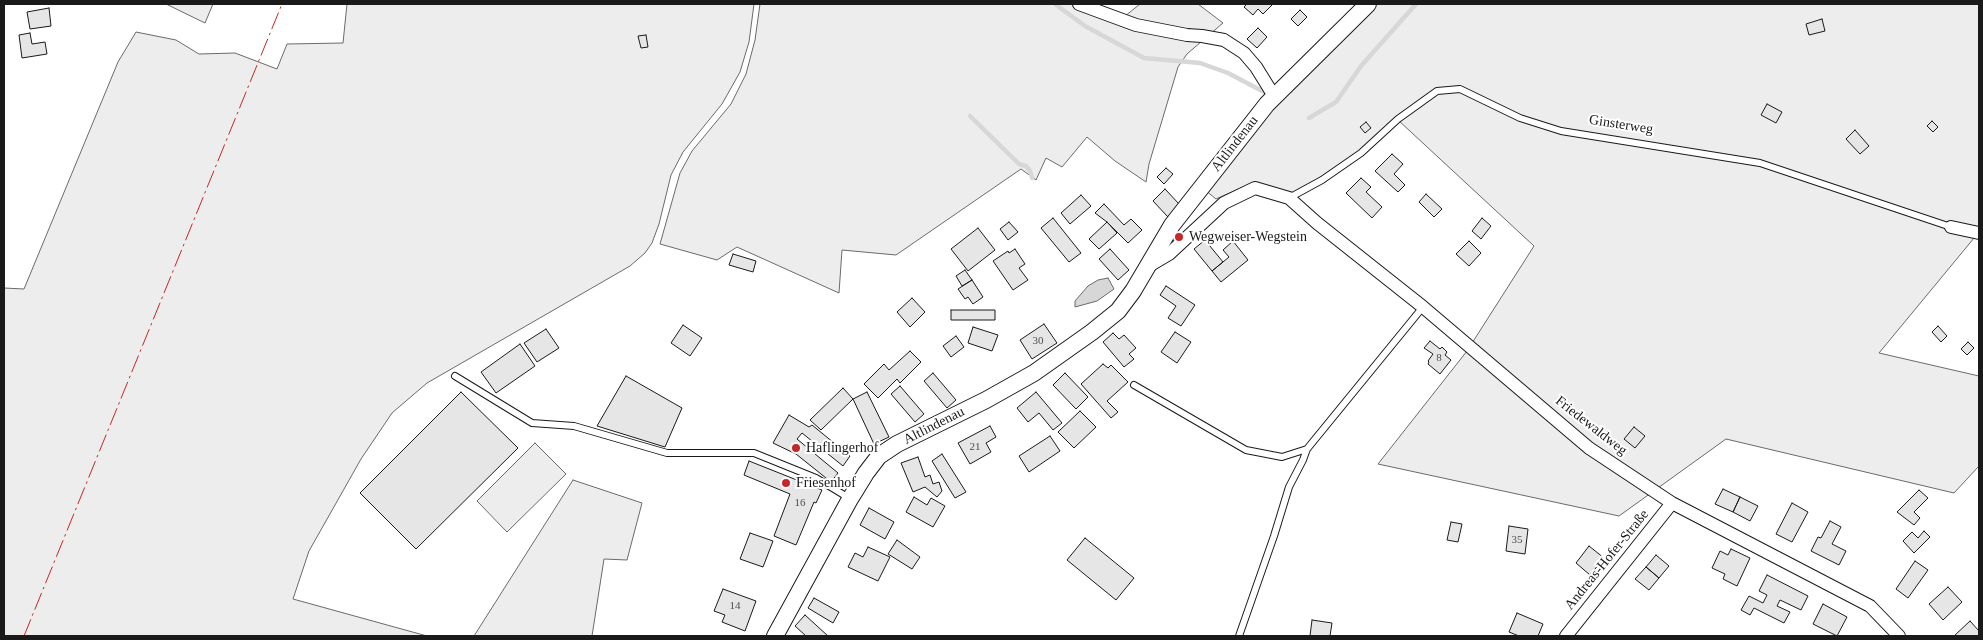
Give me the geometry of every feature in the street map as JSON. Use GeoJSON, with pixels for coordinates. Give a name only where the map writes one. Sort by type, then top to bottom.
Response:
{"type":"FeatureCollection","features":[{"type":"Feature","properties":{"kind":"street"},"geometry":{"type":"LineString","coordinates":[[1079,4],[1136,25],[1224,40],[1244,53],[1256,67],[1274,96]]}},
{"type":"Feature","properties":{"kind":"street","name":"Altlindenau"},"geometry":{"type":"LineString","coordinates":[[775,636],[850,499],[866,472],[879,456],[898,444],[986,400],[1034,373],[1118,311],[1133,291],[1172,225],[1274,96],[1368,4]]}},
{"type":"Feature","properties":{"kind":"street","name":"Altlindenau"},"geometry":{"type":"LineString","coordinates":[[1147,267],[1169,254],[1224,203],[1255,188],[1290,198]]}},
{"type":"Feature","properties":{"kind":"street","name":"Friedewaldweg"},"geometry":{"type":"LineString","coordinates":[[1290,198],[1423,307],[1589,448],[1672,503],[1870,606],[1900,636]]}},
{"type":"Feature","properties":{"kind":"street","name":"Ginsterweg"},"geometry":{"type":"LineString","coordinates":[[1950,227],[1979,233]]}},
{"type":"Feature","properties":{"kind":"street","name":"Andreas-Hofer-Straße"},"geometry":{"type":"LineString","coordinates":[[1566,636],[1672,503]]}},
{"type":"Feature","properties":{"kind":"lane","name":"Ginsterweg"},"geometry":{"type":"LineString","coordinates":[[1290,198],[1322,180],[1361,153],[1398,119],[1437,91],[1460,88],[1520,118],[1561,131],[1760,163],[1950,227]]}},
{"type":"Feature","properties":{"kind":"lane"},"geometry":{"type":"LineString","coordinates":[[1239,636],[1289,487],[1304,460],[1307,449],[1423,307]]}},
{"type":"Feature","properties":{"kind":"lane"},"geometry":{"type":"LineString","coordinates":[[455,376],[532,423],[574,426],[667,453],[754,453],[816,478],[850,499]]}},
{"type":"Feature","properties":{"kind":"lane"},"geometry":{"type":"LineString","coordinates":[[1134,385],[1246,450],[1282,456],[1307,449]]}},
{"type":"Feature","properties":{"kind":"shaded area"},"geometry":{"type":"Polygon","coordinates":[[[166,4],[213,4],[205,23],[166,4]]]}},
{"type":"Feature","properties":{"kind":"shaded area"},"geometry":{"type":"Polygon","coordinates":[[[347,4],[754,4],[749,42],[740,72],[722,104],[683,152],[671,175],[659,224],[652,243],[645,253],[630,266],[427,383],[392,413],[361,459],[309,551],[293,599],[427,636],[4,636],[4,288],[24,289],[118,62],[136,32],[176,40],[199,54],[235,53],[277,69],[287,44],[343,43],[347,4]]]}},
{"type":"Feature","properties":{"kind":"shaded area"},"geometry":{"type":"Polygon","coordinates":[[[760,4],[1075,4],[1119,21],[1140,4],[1198,4],[1223,23],[1187,54],[1178,67],[1149,164],[1146,182],[1115,161],[1087,137],[1062,167],[1046,158],[1036,180],[1021,169],[896,255],[842,250],[839,293],[737,247],[717,260],[660,244],[680,173],[692,151],[731,104],[746,74],[755,40],[760,4]]]}},
{"type":"Feature","properties":{"kind":"shaded area"},"geometry":{"type":"Polygon","coordinates":[[[1374,4],[1979,4],[1979,232],[1879,353],[1979,376],[1979,466],[1954,493],[1726,439],[1619,516],[1378,464],[1467,351],[1534,246],[1398,120],[1361,153],[1289,198],[1254,182],[1216,199],[1205,190],[1271,107],[1374,4]]]}},
{"type":"Feature","properties":{"kind":"shaded area"},"geometry":{"type":"Polygon","coordinates":[[[1108,278],[1114,289],[1097,301],[1075,307],[1075,301],[1088,286],[1098,280],[1108,278]]]}},
{"type":"Feature","properties":{"kind":"shaded area"},"geometry":{"type":"Polygon","coordinates":[[[535,443],[566,474],[507,532],[477,501],[535,443]]]}},
{"type":"Feature","properties":{"kind":"shaded area"},"geometry":{"type":"Polygon","coordinates":[[[573,480],[642,503],[627,560],[604,559],[592,636],[474,636],[573,480]]]}},
{"type":"Feature","properties":{"kind":"building"},"geometry":{"type":"Polygon","coordinates":[[[1247,4],[1273,4],[1263,14],[1258,9],[1253,15],[1244,7],[1247,4]]]}},
{"type":"Feature","properties":{"kind":"building"},"geometry":{"type":"Polygon","coordinates":[[[49,8],[51,26],[30,29],[27,12],[49,8]]]}},
{"type":"Feature","properties":{"kind":"building"},"geometry":{"type":"Polygon","coordinates":[[[1300,10],[1307,17],[1298,26],[1291,19],[1300,10]]]}},
{"type":"Feature","properties":{"kind":"building"},"geometry":{"type":"Polygon","coordinates":[[[1822,19],[1825,31],[1809,35],[1806,24],[1822,19]]]}},
{"type":"Feature","properties":{"kind":"building"},"geometry":{"type":"Polygon","coordinates":[[[1258,28],[1267,37],[1257,48],[1247,39],[1258,28]]]}},
{"type":"Feature","properties":{"kind":"building"},"geometry":{"type":"Polygon","coordinates":[[[30,33],[32,44],[45,42],[47,54],[22,58],[19,35],[30,33]]]}},
{"type":"Feature","properties":{"kind":"building"},"geometry":{"type":"Polygon","coordinates":[[[646,35],[648,47],[641,48],[638,36],[646,35]]]}},
{"type":"Feature","properties":{"kind":"building"},"geometry":{"type":"Polygon","coordinates":[[[1767,104],[1782,112],[1776,123],[1761,115],[1767,104]]]}},
{"type":"Feature","properties":{"kind":"building"},"geometry":{"type":"Polygon","coordinates":[[[1932,121],[1938,127],[1933,132],[1927,126],[1932,121]]]}},
{"type":"Feature","properties":{"kind":"building"},"geometry":{"type":"Polygon","coordinates":[[[1366,122],[1371,128],[1365,133],[1360,127],[1366,122]]]}},
{"type":"Feature","properties":{"kind":"building"},"geometry":{"type":"Polygon","coordinates":[[[1855,130],[1869,146],[1860,154],[1846,139],[1855,130]]]}},
{"type":"Feature","properties":{"kind":"building"},"geometry":{"type":"Polygon","coordinates":[[[1392,154],[1403,164],[1394,174],[1405,185],[1398,192],[1375,171],[1392,154]]]}},
{"type":"Feature","properties":{"kind":"building"},"geometry":{"type":"Polygon","coordinates":[[[1166,168],[1173,174],[1164,184],[1157,177],[1166,168]]]}},
{"type":"Feature","properties":{"kind":"building"},"geometry":{"type":"Polygon","coordinates":[[[1361,178],[1371,187],[1366,192],[1382,207],[1372,218],[1346,193],[1361,178]]]}},
{"type":"Feature","properties":{"kind":"building"},"geometry":{"type":"Polygon","coordinates":[[[1165,189],[1180,205],[1168,217],[1153,201],[1165,189]]]}},
{"type":"Feature","properties":{"kind":"building"},"geometry":{"type":"Polygon","coordinates":[[[1426,194],[1442,209],[1434,217],[1419,202],[1426,194]]]}},
{"type":"Feature","properties":{"kind":"building"},"geometry":{"type":"Polygon","coordinates":[[[1081,195],[1091,206],[1070,224],[1061,213],[1081,195]]]}},
{"type":"Feature","properties":{"kind":"building"},"geometry":{"type":"Polygon","coordinates":[[[1104,204],[1124,225],[1131,219],[1142,230],[1128,243],[1095,213],[1104,204]]]}},
{"type":"Feature","properties":{"kind":"building"},"geometry":{"type":"Polygon","coordinates":[[[1053,218],[1081,253],[1069,262],[1041,228],[1053,218]]]}},
{"type":"Feature","properties":{"kind":"building"},"geometry":{"type":"Polygon","coordinates":[[[1482,218],[1491,226],[1481,239],[1472,231],[1482,218]]]}},
{"type":"Feature","properties":{"kind":"building"},"geometry":{"type":"Polygon","coordinates":[[[1009,222],[1018,232],[1008,240],[1000,229],[1009,222]]]}},
{"type":"Feature","properties":{"kind":"building"},"geometry":{"type":"Polygon","coordinates":[[[1107,222],[1117,233],[1099,249],[1089,239],[1107,222]]]}},
{"type":"Feature","properties":{"kind":"building"},"geometry":{"type":"Polygon","coordinates":[[[978,228],[995,250],[968,271],[951,249],[978,228]]]}},
{"type":"Feature","properties":{"kind":"building"},"geometry":{"type":"Polygon","coordinates":[[[1205,240],[1223,262],[1212,271],[1194,249],[1205,240]]]}},
{"type":"Feature","properties":{"kind":"building"},"geometry":{"type":"Polygon","coordinates":[[[1233,241],[1248,260],[1221,282],[1212,271],[1229,257],[1223,250],[1233,241]]]}},
{"type":"Feature","properties":{"kind":"building"},"geometry":{"type":"Polygon","coordinates":[[[1469,241],[1481,253],[1469,266],[1456,254],[1469,241]]]}},
{"type":"Feature","properties":{"kind":"building"},"geometry":{"type":"Polygon","coordinates":[[[1015,249],[1025,264],[1019,268],[1028,280],[1013,290],[993,261],[1008,251],[1009,253],[1015,249]]]}},
{"type":"Feature","properties":{"kind":"building"},"geometry":{"type":"Polygon","coordinates":[[[1110,249],[1129,270],[1118,280],[1099,259],[1110,249]]]}},
{"type":"Feature","properties":{"kind":"building"},"geometry":{"type":"Polygon","coordinates":[[[733,254],[756,261],[753,272],[729,265],[733,254]]]}},
{"type":"Feature","properties":{"kind":"building"},"geometry":{"type":"Polygon","coordinates":[[[965,270],[972,280],[962,286],[956,276],[965,270]]]}},
{"type":"Feature","properties":{"kind":"building"},"geometry":{"type":"Polygon","coordinates":[[[972,280],[983,297],[973,304],[968,297],[965,299],[958,289],[972,280]]]}},
{"type":"Feature","properties":{"kind":"building"},"geometry":{"type":"Polygon","coordinates":[[[1166,286],[1195,305],[1181,326],[1168,318],[1176,306],[1160,295],[1166,286]]]}},
{"type":"Feature","properties":{"kind":"building"},"geometry":{"type":"Polygon","coordinates":[[[912,298],[925,312],[910,327],[897,312],[912,298]]]}},
{"type":"Feature","properties":{"kind":"building"},"geometry":{"type":"Polygon","coordinates":[[[951,310],[995,310],[995,320],[951,320],[951,310]]]}},
{"type":"Feature","properties":{"kind":"building"},"geometry":{"type":"Polygon","coordinates":[[[1044,324],[1057,343],[1032,359],[1020,340],[1044,324]]]}},
{"type":"Feature","properties":{"kind":"building"},"geometry":{"type":"Polygon","coordinates":[[[683,325],[702,338],[690,356],[671,343],[683,325]]]}},
{"type":"Feature","properties":{"kind":"building"},"geometry":{"type":"Polygon","coordinates":[[[1938,326],[1947,336],[1941,342],[1932,332],[1938,326]]]}},
{"type":"Feature","properties":{"kind":"building"},"geometry":{"type":"Polygon","coordinates":[[[973,327],[998,335],[992,351],[968,343],[973,327]]]}},
{"type":"Feature","properties":{"kind":"building"},"geometry":{"type":"Polygon","coordinates":[[[546,329],[559,348],[537,362],[524,343],[546,329]]]}},
{"type":"Feature","properties":{"kind":"building"},"geometry":{"type":"Polygon","coordinates":[[[1175,332],[1191,342],[1177,363],[1161,352],[1175,332]]]}},
{"type":"Feature","properties":{"kind":"building"},"geometry":{"type":"Polygon","coordinates":[[[1113,333],[1119,339],[1124,335],[1136,348],[1129,354],[1134,359],[1124,367],[1103,342],[1113,333]]]}},
{"type":"Feature","properties":{"kind":"building"},"geometry":{"type":"Polygon","coordinates":[[[956,336],[964,347],[951,357],[943,346],[956,336]]]}},
{"type":"Feature","properties":{"kind":"building"},"geometry":{"type":"Polygon","coordinates":[[[1430,341],[1440,349],[1442,347],[1447,352],[1445,355],[1451,360],[1440,374],[1428,364],[1433,354],[1424,348],[1430,341]]]}},
{"type":"Feature","properties":{"kind":"building"},"geometry":{"type":"Polygon","coordinates":[[[1968,342],[1974,348],[1967,355],[1961,349],[1968,342]]]}},
{"type":"Feature","properties":{"kind":"building"},"geometry":{"type":"Polygon","coordinates":[[[520,344],[535,366],[496,393],[481,372],[520,344]]]}},
{"type":"Feature","properties":{"kind":"building"},"geometry":{"type":"Polygon","coordinates":[[[910,351],[921,362],[900,383],[897,379],[878,398],[864,384],[884,364],[889,370],[910,351]]]}},
{"type":"Feature","properties":{"kind":"building"},"geometry":{"type":"Polygon","coordinates":[[[1103,364],[1108,368],[1111,365],[1128,382],[1107,401],[1118,412],[1111,418],[1081,384],[1103,364]]]}},
{"type":"Feature","properties":{"kind":"building"},"geometry":{"type":"Polygon","coordinates":[[[933,373],[956,400],[947,408],[924,381],[933,373]]]}},
{"type":"Feature","properties":{"kind":"building"},"geometry":{"type":"Polygon","coordinates":[[[1065,373],[1088,397],[1076,409],[1053,385],[1065,373]]]}},
{"type":"Feature","properties":{"kind":"building"},"geometry":{"type":"Polygon","coordinates":[[[626,376],[682,408],[665,447],[597,426],[626,376]]]}},
{"type":"Feature","properties":{"kind":"building"},"geometry":{"type":"Polygon","coordinates":[[[900,386],[924,414],[915,422],[891,394],[900,386]]]}},
{"type":"Feature","properties":{"kind":"building"},"geometry":{"type":"Polygon","coordinates":[[[843,388],[853,399],[821,430],[810,420],[843,388]]]}},
{"type":"Feature","properties":{"kind":"building"},"geometry":{"type":"Polygon","coordinates":[[[461,392],[518,448],[416,549],[360,493],[461,392]]]}},
{"type":"Feature","properties":{"kind":"building"},"geometry":{"type":"Polygon","coordinates":[[[867,392],[889,437],[874,444],[853,399],[867,392]]]}},
{"type":"Feature","properties":{"kind":"building"},"geometry":{"type":"Polygon","coordinates":[[[1036,392],[1062,423],[1053,430],[1039,413],[1028,422],[1017,408],[1036,392]]]}},
{"type":"Feature","properties":{"kind":"building"},"geometry":{"type":"Polygon","coordinates":[[[1080,411],[1096,427],[1074,448],[1058,432],[1080,411]]]}},
{"type":"Feature","properties":{"kind":"building","name":"Haflingerhof"},"geometry":{"type":"Polygon","coordinates":[[[789,415],[809,427],[812,425],[850,456],[843,466],[802,433],[797,439],[838,473],[831,482],[796,454],[773,443],[789,415]]]}},
{"type":"Feature","properties":{"kind":"building"},"geometry":{"type":"Polygon","coordinates":[[[990,426],[996,437],[986,443],[991,452],[970,464],[958,443],[990,426]]]}},
{"type":"Feature","properties":{"kind":"building"},"geometry":{"type":"Polygon","coordinates":[[[1634,427],[1645,436],[1635,448],[1624,439],[1634,427]]]}},
{"type":"Feature","properties":{"kind":"building"},"geometry":{"type":"Polygon","coordinates":[[[1050,436],[1060,451],[1029,472],[1019,456],[1050,436]]]}},
{"type":"Feature","properties":{"kind":"building"},"geometry":{"type":"Polygon","coordinates":[[[942,454],[966,492],[955,498],[932,461],[942,454]]]}},
{"type":"Feature","properties":{"kind":"building"},"geometry":{"type":"Polygon","coordinates":[[[918,457],[925,477],[930,475],[933,484],[939,482],[942,491],[937,497],[925,487],[913,492],[901,463],[918,457]]]}},
{"type":"Feature","properties":{"kind":"building"},"geometry":{"type":"Polygon","coordinates":[[[749,461],[822,490],[816,503],[814,502],[796,545],[774,536],[790,494],[744,475],[749,461]]]}},
{"type":"Feature","properties":{"kind":"building"},"geometry":{"type":"Polygon","coordinates":[[[1723,489],[1740,497],[1733,512],[1715,504],[1723,489]]]}},
{"type":"Feature","properties":{"kind":"building"},"geometry":{"type":"Polygon","coordinates":[[[1919,490],[1928,498],[1914,512],[1920,518],[1914,525],[1897,512],[1919,490]]]}},
{"type":"Feature","properties":{"kind":"building"},"geometry":{"type":"Polygon","coordinates":[[[914,497],[927,505],[931,498],[945,506],[933,527],[906,512],[914,497]]]}},
{"type":"Feature","properties":{"kind":"building"},"geometry":{"type":"Polygon","coordinates":[[[1740,497],[1758,506],[1750,521],[1733,512],[1740,497]]]}},
{"type":"Feature","properties":{"kind":"building"},"geometry":{"type":"Polygon","coordinates":[[[1792,503],[1808,512],[1792,542],[1776,534],[1792,503]]]}},
{"type":"Feature","properties":{"kind":"building"},"geometry":{"type":"Polygon","coordinates":[[[869,508],[894,522],[885,539],[860,525],[869,508]]]}},
{"type":"Feature","properties":{"kind":"building"},"geometry":{"type":"Polygon","coordinates":[[[1830,521],[1841,527],[1832,544],[1846,551],[1839,565],[1811,551],[1818,537],[1821,538],[1830,521]]]}},
{"type":"Feature","properties":{"kind":"building"},"geometry":{"type":"Polygon","coordinates":[[[1451,522],[1462,524],[1458,542],[1447,540],[1451,522]]]}},
{"type":"Feature","properties":{"kind":"building"},"geometry":{"type":"Polygon","coordinates":[[[1509,526],[1528,529],[1525,554],[1506,551],[1509,526]]]}},
{"type":"Feature","properties":{"kind":"building"},"geometry":{"type":"Polygon","coordinates":[[[1924,531],[1930,537],[1914,553],[1903,541],[1912,532],[1918,538],[1924,531]]]}},
{"type":"Feature","properties":{"kind":"building"},"geometry":{"type":"Polygon","coordinates":[[[750,533],[773,541],[763,567],[740,559],[750,533]]]}},
{"type":"Feature","properties":{"kind":"building"},"geometry":{"type":"Polygon","coordinates":[[[1085,538],[1134,578],[1116,600],[1067,560],[1085,538]]]}},
{"type":"Feature","properties":{"kind":"building"},"geometry":{"type":"Polygon","coordinates":[[[897,540],[920,557],[912,569],[888,554],[897,540]]]}},
{"type":"Feature","properties":{"kind":"building"},"geometry":{"type":"Polygon","coordinates":[[[1589,546],[1604,558],[1590,575],[1576,563],[1589,546]]]}},
{"type":"Feature","properties":{"kind":"building"},"geometry":{"type":"Polygon","coordinates":[[[868,547],[890,557],[878,581],[848,567],[855,553],[863,557],[868,547]]]}},
{"type":"Feature","properties":{"kind":"building"},"geometry":{"type":"Polygon","coordinates":[[[1731,549],[1750,558],[1737,586],[1723,579],[1725,574],[1712,568],[1720,551],[1728,555],[1731,549]]]}},
{"type":"Feature","properties":{"kind":"building"},"geometry":{"type":"Polygon","coordinates":[[[1656,555],[1669,566],[1659,578],[1646,567],[1656,555]]]}},
{"type":"Feature","properties":{"kind":"building"},"geometry":{"type":"Polygon","coordinates":[[[1915,561],[1928,570],[1908,598],[1896,589],[1915,561]]]}},
{"type":"Feature","properties":{"kind":"building"},"geometry":{"type":"Polygon","coordinates":[[[1646,567],[1659,578],[1649,590],[1635,579],[1646,567]]]}},
{"type":"Feature","properties":{"kind":"building"},"geometry":{"type":"Polygon","coordinates":[[[1767,575],[1808,596],[1801,610],[1780,600],[1777,606],[1790,612],[1784,623],[1754,608],[1750,615],[1741,610],[1749,596],[1763,603],[1767,595],[1759,591],[1767,575]]]}},
{"type":"Feature","properties":{"kind":"building"},"geometry":{"type":"Polygon","coordinates":[[[1948,587],[1962,602],[1943,620],[1929,604],[1948,587]]]}},
{"type":"Feature","properties":{"kind":"building"},"geometry":{"type":"Polygon","coordinates":[[[723,589],[756,601],[745,631],[722,622],[725,615],[714,611],[723,589]]]}},
{"type":"Feature","properties":{"kind":"building"},"geometry":{"type":"Polygon","coordinates":[[[814,598],[839,612],[833,623],[808,608],[814,598]]]}},
{"type":"Feature","properties":{"kind":"building"},"geometry":{"type":"Polygon","coordinates":[[[1823,604],[1847,617],[1837,636],[1813,624],[1823,604]]]}},
{"type":"Feature","properties":{"kind":"building"},"geometry":{"type":"Polygon","coordinates":[[[1517,613],[1543,624],[1538,636],[1519,636],[1509,632],[1517,613]]]}},
{"type":"Feature","properties":{"kind":"building"},"geometry":{"type":"Polygon","coordinates":[[[805,615],[828,636],[806,636],[795,626],[805,615]]]}},
{"type":"Feature","properties":{"kind":"building"},"geometry":{"type":"Polygon","coordinates":[[[1312,620],[1332,623],[1330,636],[1310,636],[1312,620]]]}},
{"type":"Feature","properties":{"kind":"building"},"geometry":{"type":"Polygon","coordinates":[[[1970,621],[1979,631],[1979,636],[1954,636],[1970,621]]]}},
{"type":"Feature","properties":{"kind":"waterway"},"geometry":{"type":"LineString","coordinates":[[1055,4],[1085,26],[1144,58],[1200,63],[1228,73],[1264,92]]}},
{"type":"Feature","properties":{"kind":"waterway"},"geometry":{"type":"LineString","coordinates":[[1309,118],[1336,102],[1361,66],[1416,4]]}},
{"type":"Feature","properties":{"kind":"waterway"},"geometry":{"type":"LineString","coordinates":[[970,116],[1019,164],[1026,166],[1032,178]]}},
{"type":"Feature","properties":{"kind":"power"},"geometry":{"type":"LineString","coordinates":[[24,636],[282,4]]}},
{"type":"Feature","properties":{"kind":"place","name":"Wegweiser-Wegstein"},"geometry":{"type":"Point","coordinates":[1179,237]}},
{"type":"Feature","properties":{"kind":"place","name":"Haflingerhof"},"geometry":{"type":"Point","coordinates":[796,448]}},
{"type":"Feature","properties":{"kind":"place","name":"Friesenhof"},"geometry":{"type":"Point","coordinates":[786,483]}}]}
